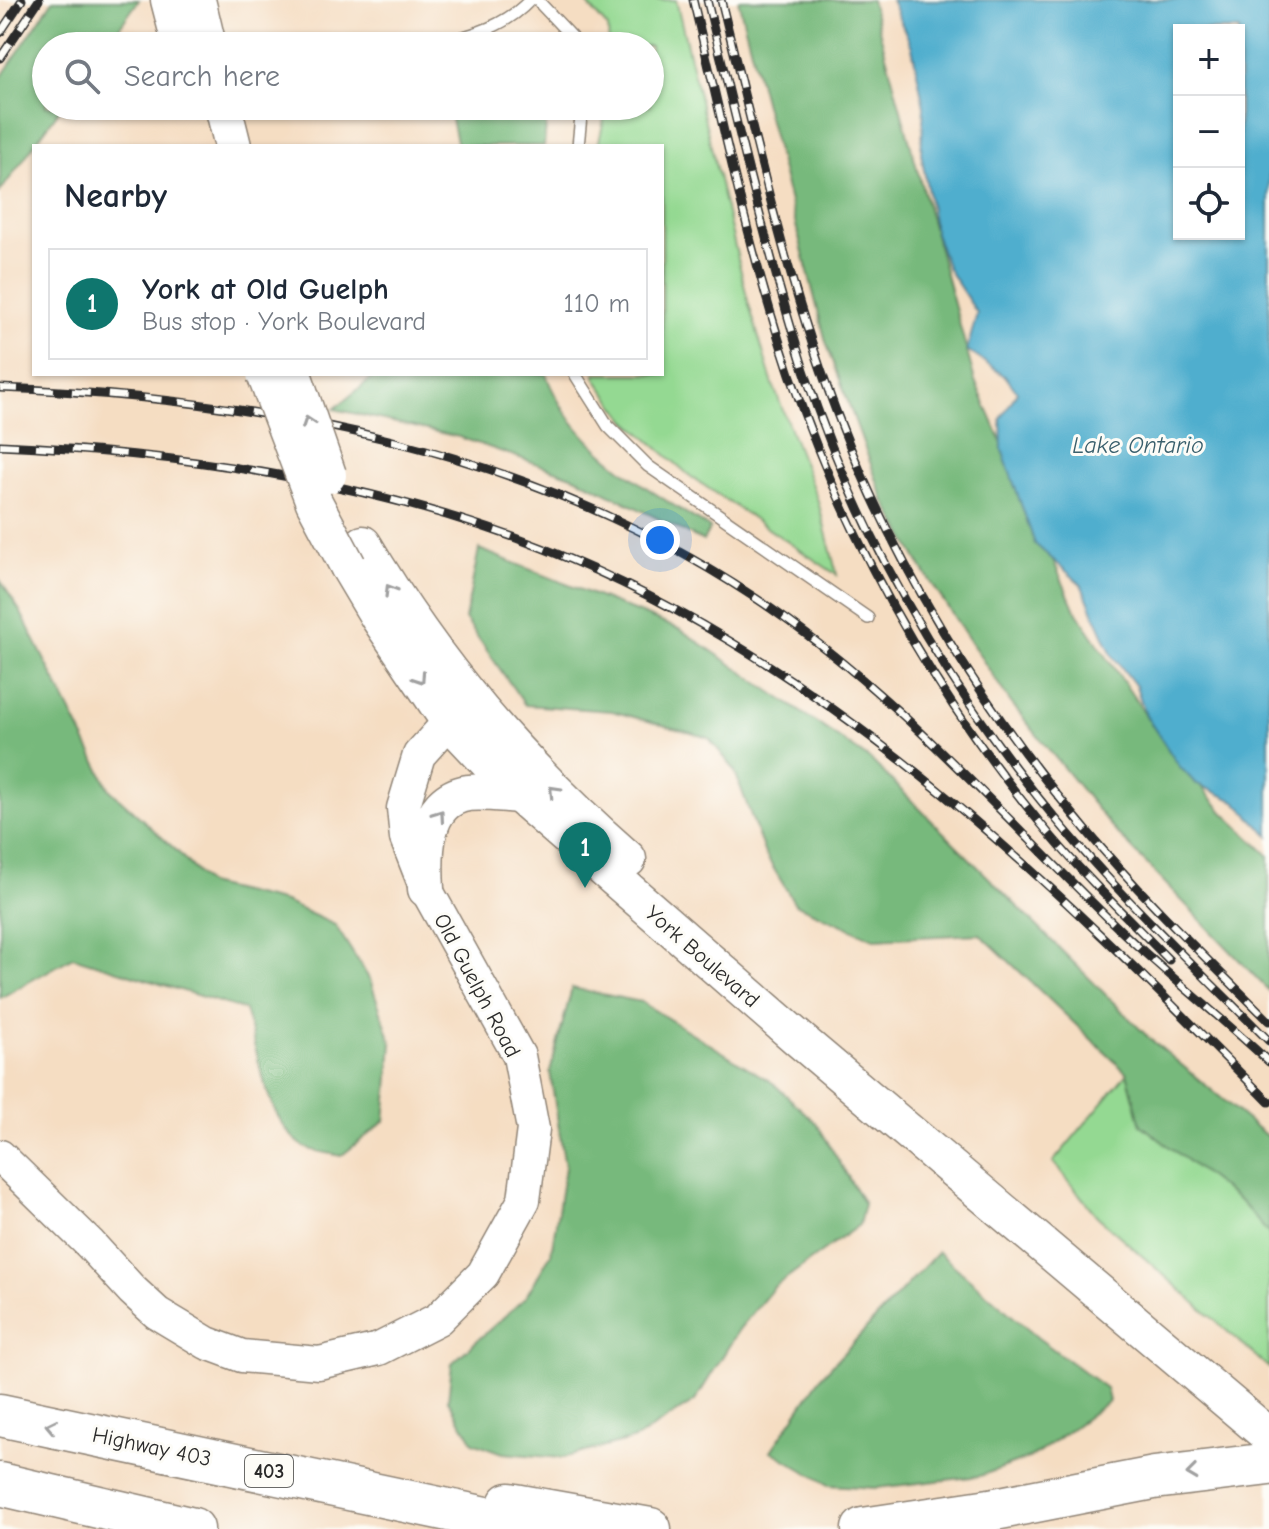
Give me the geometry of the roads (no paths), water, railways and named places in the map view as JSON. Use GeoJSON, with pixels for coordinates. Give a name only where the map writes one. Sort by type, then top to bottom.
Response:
{"type":"FeatureCollection","features":[{"type":"Feature","properties":{"kind":"highway","name":"Highway 403"},"geometry":{"type":"LineString","coordinates":[[0,1415],[538,1529]]}},
{"type":"Feature","properties":{"kind":"highway"},"geometry":{"type":"LineString","coordinates":[[863,1529],[990,1510],[1154,1478],[1266,1435]]}},
{"type":"Feature","properties":{"kind":"highway"},"geometry":{"type":"LineString","coordinates":[[225,1462],[458,1495],[650,1529]]}},
{"type":"Feature","properties":{"kind":"highway"},"geometry":{"type":"LineString","coordinates":[[0,1484],[193,1529]]}},
{"type":"Feature","properties":{"kind":"highway"},"geometry":{"type":"LineString","coordinates":[[0,1500],[69,1529]]}},
{"type":"Feature","properties":{"kind":"main road"},"geometry":{"type":"LineString","coordinates":[[169,0],[177,32]]}},
{"type":"Feature","properties":{"kind":"main road"},"geometry":{"type":"LineString","coordinates":[[197,0],[205,32]]}},
{"type":"Feature","properties":{"kind":"main road"},"geometry":{"type":"LineString","coordinates":[[200,120],[206,144]]}},
{"type":"Feature","properties":{"kind":"main road"},"geometry":{"type":"LineString","coordinates":[[226,120],[232,144]]}},
{"type":"Feature","properties":{"kind":"main road","name":"York Boulevard"},"geometry":{"type":"LineString","coordinates":[[266,376],[314,502],[398,604],[459,710],[519,795],[788,1030],[1266,1435]]}},
{"type":"Feature","properties":{"kind":"main road","name":"York Boulevard"},"geometry":{"type":"LineString","coordinates":[[294,376],[355,555]]}},
{"type":"Feature","properties":{"kind":"main road","name":"York Boulevard"},"geometry":{"type":"LineString","coordinates":[[459,710],[815,1024],[1266,1435]]}},
{"type":"Feature","properties":{"kind":"main road"},"geometry":{"type":"LineString","coordinates":[[426,889],[423,848],[434,818],[443,807],[468,793],[519,795]]}},
{"type":"Feature","properties":{"kind":"street","name":"Old Guelph Road"},"geometry":{"type":"LineString","coordinates":[[0,1156],[157,1313],[207,1343],[242,1356],[319,1363],[379,1349],[438,1319],[483,1274],[524,1200],[533,1129],[519,1056],[426,889],[406,838],[403,808],[419,755],[459,710]]}},
{"type":"Feature","properties":{"kind":"lane"},"geometry":{"type":"LineString","coordinates":[[483,32],[520,11],[530,0]]}},
{"type":"Feature","properties":{"kind":"lane"},"geometry":{"type":"LineString","coordinates":[[537,0],[567,32]]}},
{"type":"Feature","properties":{"kind":"lane"},"geometry":{"type":"LineString","coordinates":[[578,144],[581,120]]}},
{"type":"Feature","properties":{"kind":"lane"},"geometry":{"type":"LineString","coordinates":[[576,376],[608,426],[648,466],[868,618]]}},
{"type":"Feature","properties":{"kind":"water","name":"Lake Ontario"},"geometry":{"type":"Polygon","coordinates":[[[891,0],[1269,0],[1269,836],[1235,801],[1195,783],[1179,766],[1146,716],[1136,686],[1112,655],[1081,584],[1035,544],[1002,450],[1001,419],[1017,392],[1006,377],[967,350],[977,313],[948,269],[935,233],[921,153],[924,107],[912,47],[891,0]]]}},
{"type":"Feature","properties":{"kind":"railway"},"geometry":{"type":"LineString","coordinates":[[0,33],[22,0]]}},
{"type":"Feature","properties":{"kind":"railway"},"geometry":{"type":"LineString","coordinates":[[0,58],[39,0]]}},
{"type":"Feature","properties":{"kind":"railway"},"geometry":{"type":"LineString","coordinates":[[693,0],[737,188],[775,328],[812,435],[865,553],[928,666],[1001,773],[1071,859],[1169,960]]}},
{"type":"Feature","properties":{"kind":"railway"},"geometry":{"type":"LineString","coordinates":[[707,0],[765,232],[804,370],[844,476],[894,579],[922,629],[984,724],[1075,842],[1269,1041]]}},
{"type":"Feature","properties":{"kind":"railway"},"geometry":{"type":"LineString","coordinates":[[721,0],[775,217],[823,377],[866,483],[918,588],[1013,737],[1086,830],[1175,927],[1269,1021]]}},
{"type":"Feature","properties":{"kind":"railway"},"geometry":{"type":"LineString","coordinates":[[0,388],[197,404],[295,420],[392,441],[487,468],[579,503],[668,546],[754,597],[851,670],[941,751],[1132,941],[1269,1062]]}},
{"type":"Feature","properties":{"kind":"railway"},"geometry":{"type":"LineString","coordinates":[[0,445],[132,454],[326,484],[390,499],[516,538],[625,584],[729,641],[828,706],[922,777],[1013,854],[1101,935],[1269,1102]]}},
{"type":"Feature","properties":{"kind":"place","name":"York at Old Guelph"},"geometry":{"type":"Point","coordinates":[585,888]}}]}
